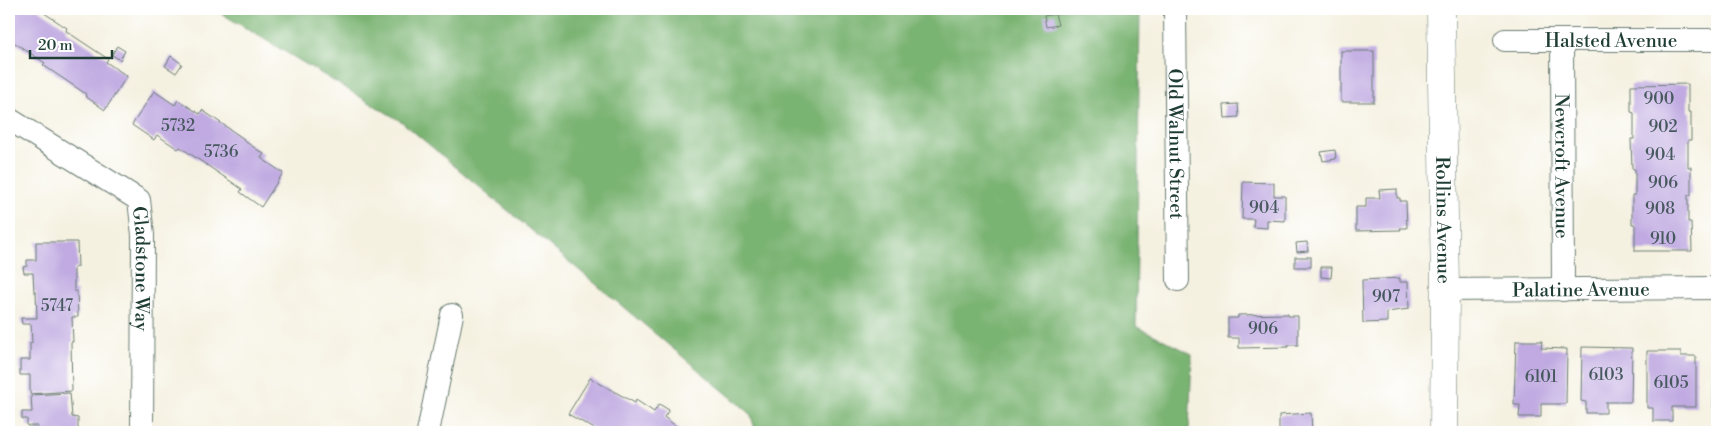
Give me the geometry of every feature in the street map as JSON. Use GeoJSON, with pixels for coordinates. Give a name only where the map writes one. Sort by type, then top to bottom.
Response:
{"type":"FeatureCollection","features":[{"type":"Feature","properties":{"kind":"street","name":"Old Walnut Street"},"geometry":{"type":"LineString","coordinates":[[1175,9],[1178,280]]}},
{"type":"Feature","properties":{"kind":"street","name":"Rollins Avenue"},"geometry":{"type":"LineString","coordinates":[[1441,9],[1445,290],[1444,432]]}},
{"type":"Feature","properties":{"kind":"street","name":"Halsted Avenue"},"geometry":{"type":"LineString","coordinates":[[1505,40],[1717,40]]}},
{"type":"Feature","properties":{"kind":"street","name":"Newcroft Avenue"},"geometry":{"type":"LineString","coordinates":[[1562,41],[1563,290]]}},
{"type":"Feature","properties":{"kind":"street","name":"Gladstone Way"},"geometry":{"type":"LineString","coordinates":[[9,119],[139,200],[143,235],[142,432]]}},
{"type":"Feature","properties":{"kind":"street","name":"Palatine Avenue"},"geometry":{"type":"LineString","coordinates":[[1445,290],[1717,288]]}},
{"type":"Feature","properties":{"kind":"street"},"geometry":{"type":"LineString","coordinates":[[428,432],[452,315]]}},
{"type":"Feature","properties":{"kind":"green space"},"geometry":{"type":"Polygon","coordinates":[[[214,9],[1140,9],[1136,326],[1192,354],[1189,432],[756,432],[750,413],[402,122],[214,9]]]}},
{"type":"Feature","properties":{"kind":"building"},"geometry":{"type":"Polygon","coordinates":[[[9,9],[38,9],[67,28],[66,31],[108,59],[106,62],[127,76],[105,110],[85,96],[86,94],[43,65],[45,63],[9,39],[9,9]]]}},
{"type":"Feature","properties":{"kind":"building"},"geometry":{"type":"Polygon","coordinates":[[[1055,14],[1058,25],[1046,27],[1044,16],[1055,14]]]}},
{"type":"Feature","properties":{"kind":"building"},"geometry":{"type":"Polygon","coordinates":[[[117,46],[125,51],[120,60],[112,55],[117,46]]]}},
{"type":"Feature","properties":{"kind":"building"},"geometry":{"type":"Polygon","coordinates":[[[1341,51],[1374,51],[1374,102],[1341,102],[1341,51]]]}},
{"type":"Feature","properties":{"kind":"building"},"geometry":{"type":"Polygon","coordinates":[[[171,56],[182,64],[176,73],[165,66],[171,56]]]}},
{"type":"Feature","properties":{"kind":"building"},"geometry":{"type":"Polygon","coordinates":[[[1688,84],[1691,140],[1688,140],[1688,167],[1691,167],[1691,195],[1688,195],[1688,222],[1691,222],[1692,251],[1635,251],[1635,224],[1632,224],[1632,195],[1635,195],[1635,169],[1632,169],[1631,139],[1634,139],[1634,113],[1631,112],[1631,85],[1688,84]]]}},
{"type":"Feature","properties":{"kind":"building"},"geometry":{"type":"Polygon","coordinates":[[[154,91],[175,105],[178,100],[200,114],[202,110],[264,154],[261,158],[283,173],[261,207],[240,192],[242,189],[180,147],[178,149],[157,135],[154,140],[132,125],[154,91]]]}},
{"type":"Feature","properties":{"kind":"building"},"geometry":{"type":"Polygon","coordinates":[[[1238,104],[1239,117],[1225,118],[1224,105],[1238,104]]]}},
{"type":"Feature","properties":{"kind":"building"},"geometry":{"type":"Polygon","coordinates":[[[1335,150],[1336,159],[1323,161],[1321,152],[1335,150]]]}},
{"type":"Feature","properties":{"kind":"building"},"geometry":{"type":"Polygon","coordinates":[[[1243,182],[1274,183],[1274,196],[1285,196],[1285,221],[1267,220],[1267,228],[1253,227],[1254,219],[1242,219],[1243,182]]]}},
{"type":"Feature","properties":{"kind":"building"},"geometry":{"type":"Polygon","coordinates":[[[1397,189],[1397,198],[1400,198],[1400,201],[1406,201],[1407,228],[1400,228],[1401,230],[1356,231],[1356,207],[1366,207],[1366,198],[1380,198],[1379,190],[1397,189]]]}},
{"type":"Feature","properties":{"kind":"building"},"geometry":{"type":"Polygon","coordinates":[[[36,242],[77,242],[78,267],[74,268],[74,291],[77,291],[78,317],[72,317],[72,391],[30,394],[30,375],[20,375],[20,360],[30,360],[30,343],[32,343],[31,324],[22,324],[21,318],[37,318],[33,273],[24,273],[23,267],[27,266],[27,260],[36,260],[36,242]]]}},
{"type":"Feature","properties":{"kind":"building"},"geometry":{"type":"Polygon","coordinates":[[[1307,242],[1308,251],[1297,252],[1296,243],[1307,242]]]}},
{"type":"Feature","properties":{"kind":"building"},"geometry":{"type":"Polygon","coordinates":[[[1295,257],[1311,257],[1311,267],[1295,267],[1295,257]]]}},
{"type":"Feature","properties":{"kind":"building"},"geometry":{"type":"Polygon","coordinates":[[[1321,267],[1332,267],[1331,278],[1321,277],[1321,267]]]}},
{"type":"Feature","properties":{"kind":"building"},"geometry":{"type":"Polygon","coordinates":[[[1400,278],[1400,282],[1408,282],[1409,309],[1387,312],[1387,322],[1363,323],[1362,280],[1400,278]]]}},
{"type":"Feature","properties":{"kind":"building"},"geometry":{"type":"Polygon","coordinates":[[[1288,314],[1288,316],[1298,316],[1298,345],[1239,348],[1239,338],[1228,338],[1228,318],[1238,318],[1238,315],[1288,314]]]}},
{"type":"Feature","properties":{"kind":"building"},"geometry":{"type":"Polygon","coordinates":[[[1516,341],[1542,341],[1541,348],[1567,349],[1566,404],[1541,404],[1541,417],[1519,417],[1520,405],[1514,405],[1516,341]]]}},
{"type":"Feature","properties":{"kind":"building"},"geometry":{"type":"Polygon","coordinates":[[[1582,347],[1632,348],[1631,402],[1606,402],[1606,413],[1586,413],[1586,402],[1581,401],[1582,347]]]}},
{"type":"Feature","properties":{"kind":"building"},"geometry":{"type":"Polygon","coordinates":[[[1647,351],[1681,351],[1681,356],[1696,356],[1696,407],[1672,407],[1672,421],[1653,421],[1653,408],[1647,408],[1647,351]]]}},
{"type":"Feature","properties":{"kind":"building"},"geometry":{"type":"Polygon","coordinates":[[[1714,355],[1717,355],[1717,408],[1713,408],[1714,355]]]}},
{"type":"Feature","properties":{"kind":"building"},"geometry":{"type":"Polygon","coordinates":[[[590,378],[635,403],[636,400],[654,412],[659,404],[669,410],[664,417],[682,432],[601,432],[568,414],[590,378]]]}},
{"type":"Feature","properties":{"kind":"building"},"geometry":{"type":"Polygon","coordinates":[[[70,393],[72,417],[78,418],[78,432],[37,432],[37,426],[27,426],[27,419],[22,419],[22,412],[32,412],[31,395],[70,393]]]}},
{"type":"Feature","properties":{"kind":"building"},"geometry":{"type":"Polygon","coordinates":[[[1311,413],[1312,432],[1279,432],[1279,415],[1311,413]]]}}]}
